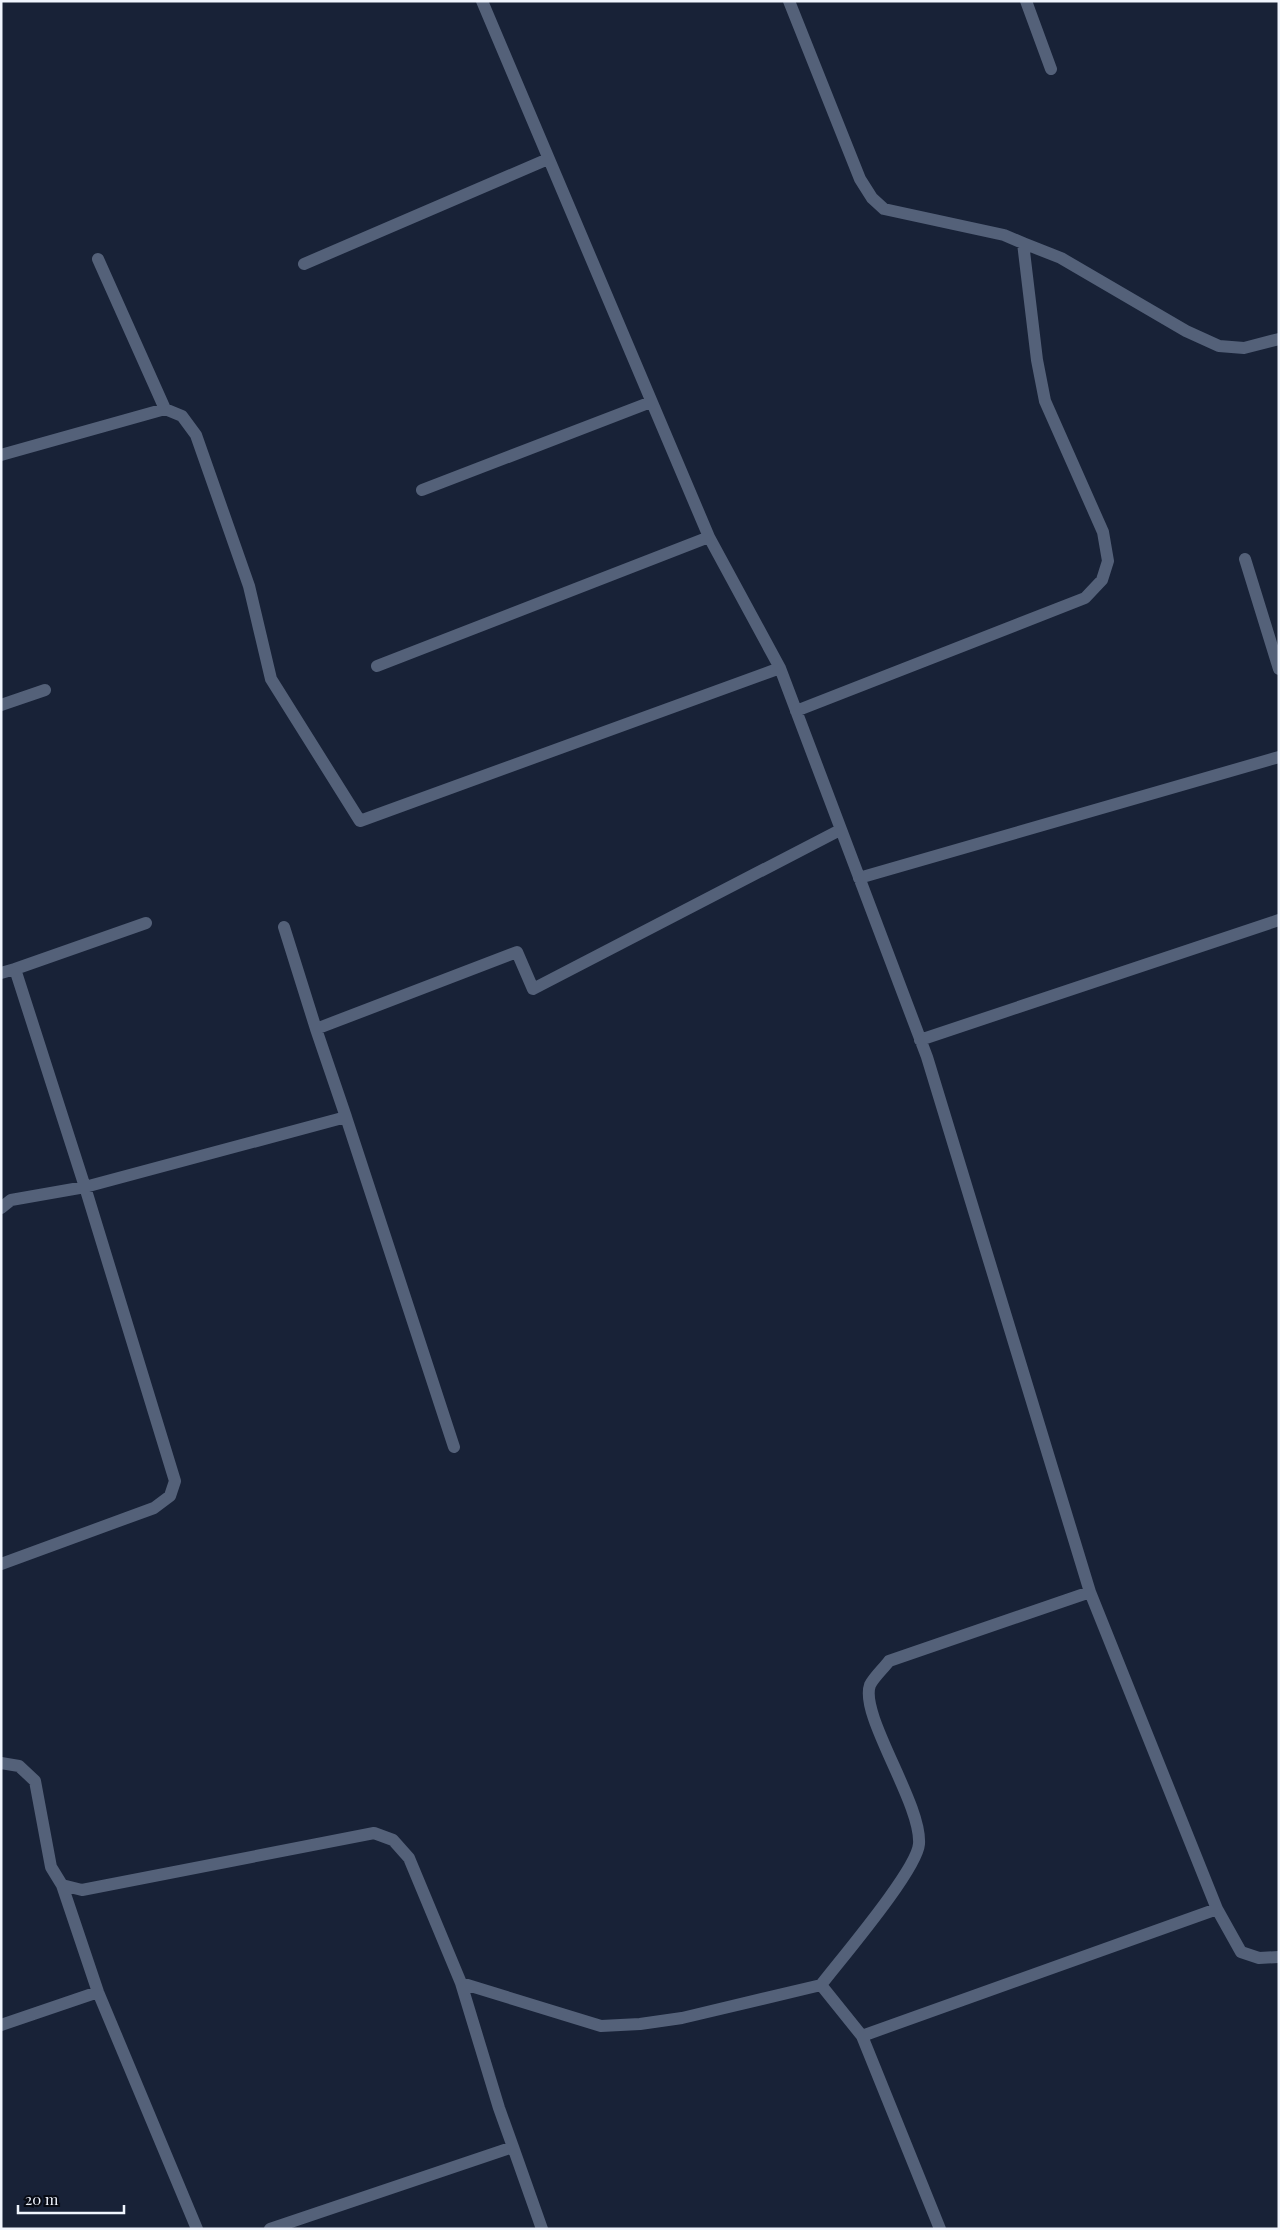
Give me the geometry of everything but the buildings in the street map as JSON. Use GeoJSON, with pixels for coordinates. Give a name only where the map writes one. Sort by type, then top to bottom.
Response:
{"type":"FeatureCollection","features":[{"type":"Feature","properties":{"kind":"street"},"geometry":{"type":"LineString","coordinates":[[482,1],[709,536],[780,668],[920,1040],[1090,1592],[1217,1909],[1241,1952],[1259,1958],[1279,1957]]}},
{"type":"Feature","properties":{"kind":"street"},"geometry":{"type":"LineString","coordinates":[[789,1],[843,142],[860,180],[872,198],[884,209],[1004,235],[1061,258],[1186,331],[1220,346],[1244,348],[1279,339]]}},
{"type":"Feature","properties":{"kind":"street"},"geometry":{"type":"LineString","coordinates":[[1026,1],[1051,69]]}},
{"type":"Feature","properties":{"kind":"street"},"geometry":{"type":"LineString","coordinates":[[304,264],[548,159]]}},
{"type":"Feature","properties":{"kind":"street"},"geometry":{"type":"LineString","coordinates":[[796,711],[1085,598],[1102,580],[1108,561],[1103,532],[1045,401],[1037,360],[1023,243]]}},
{"type":"Feature","properties":{"kind":"street"},"geometry":{"type":"LineString","coordinates":[[98,259],[165,409]]}},
{"type":"Feature","properties":{"kind":"street"},"geometry":{"type":"LineString","coordinates":[[422,490],[652,402]]}},
{"type":"Feature","properties":{"kind":"street"},"geometry":{"type":"LineString","coordinates":[[1,454],[165,409],[182,416],[196,435],[249,586],[271,679],[360,821],[780,668]]}},
{"type":"Feature","properties":{"kind":"street"},"geometry":{"type":"LineString","coordinates":[[376,666],[709,536]]}},
{"type":"Feature","properties":{"kind":"street"},"geometry":{"type":"LineString","coordinates":[[1245,559],[1279,669]]}},
{"type":"Feature","properties":{"kind":"street"},"geometry":{"type":"LineString","coordinates":[[1,705],[45,690]]}},
{"type":"Feature","properties":{"kind":"street"},"geometry":{"type":"LineString","coordinates":[[858,878],[1279,757]]}},
{"type":"Feature","properties":{"kind":"street"},"geometry":{"type":"LineString","coordinates":[[316,1029],[516,952],[533,988],[840,830]]}},
{"type":"Feature","properties":{"kind":"street"},"geometry":{"type":"LineString","coordinates":[[920,1040],[1279,920]]}},
{"type":"Feature","properties":{"kind":"street"},"geometry":{"type":"LineString","coordinates":[[1,973],[146,923]]}},
{"type":"Feature","properties":{"kind":"street"},"geometry":{"type":"LineString","coordinates":[[284,926],[316,1029],[454,1447]]}},
{"type":"Feature","properties":{"kind":"street"},"geometry":{"type":"LineString","coordinates":[[1,1564],[154,1508],[170,1496],[175,1481],[85,1187],[15,969]]}},
{"type":"Feature","properties":{"kind":"street"},"geometry":{"type":"LineString","coordinates":[[1,1208],[12,1200],[85,1187],[346,1117]]}},
{"type":"Feature","properties":{"kind":"street"},"geometry":{"type":"LineString","coordinates":[[461,1983],[601,2026],[640,2024],[682,2018],[821,1985],[909,1869],[919,1845],[915,1817],[871,1710],[870,1686],[889,1661],[1090,1592]]}},
{"type":"Feature","properties":{"kind":"street"},"geometry":{"type":"LineString","coordinates":[[1,1763],[19,1766],[35,1781],[51,1867],[62,1885],[98,1992],[196,2229]]}},
{"type":"Feature","properties":{"kind":"street"},"geometry":{"type":"LineString","coordinates":[[62,1885],[82,1890],[374,1833],[393,1840],[410,1858],[461,1983],[499,2108],[542,2229]]}},
{"type":"Feature","properties":{"kind":"street"},"geometry":{"type":"LineString","coordinates":[[862,2036],[1217,1909]]}},
{"type":"Feature","properties":{"kind":"street"},"geometry":{"type":"LineString","coordinates":[[821,1985],[862,2036],[940,2229]]}},
{"type":"Feature","properties":{"kind":"street"},"geometry":{"type":"LineString","coordinates":[[1,2025],[98,1992]]}},
{"type":"Feature","properties":{"kind":"street"},"geometry":{"type":"LineString","coordinates":[[270,2229],[513,2147]]}}]}
